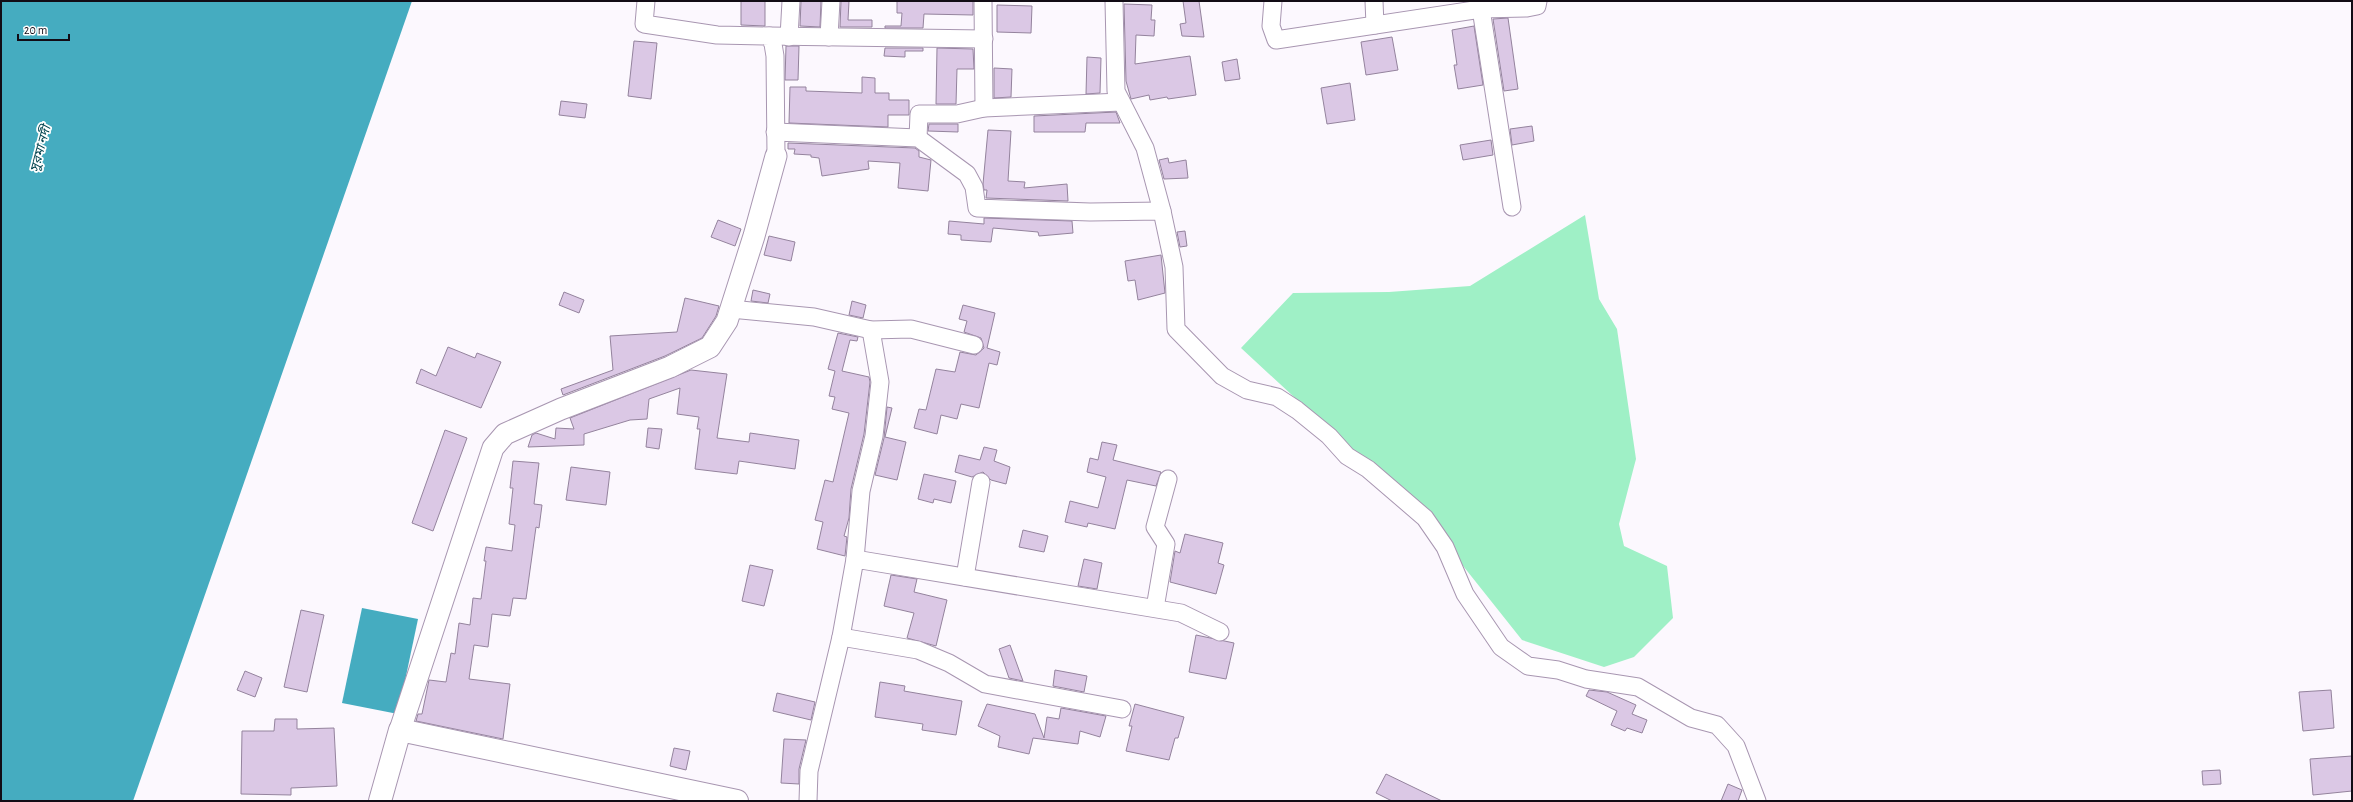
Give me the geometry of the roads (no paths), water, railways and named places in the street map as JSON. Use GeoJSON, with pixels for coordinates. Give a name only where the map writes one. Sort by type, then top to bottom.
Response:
{"type":"FeatureCollection","features":[{"type":"Feature","properties":{"kind":"main road"},"geometry":{"type":"LineString","coordinates":[[380,801],[400,730],[737,801]]}},
{"type":"Feature","properties":{"kind":"street"},"geometry":{"type":"LineString","coordinates":[[646,1],[644,24],[717,35],[984,39]]}},
{"type":"Feature","properties":{"kind":"street"},"geometry":{"type":"LineString","coordinates":[[789,37],[791,1]]}},
{"type":"Feature","properties":{"kind":"street"},"geometry":{"type":"LineString","coordinates":[[829,37],[831,1]]}},
{"type":"Feature","properties":{"kind":"street"},"geometry":{"type":"LineString","coordinates":[[983,1],[984,108]]}},
{"type":"Feature","properties":{"kind":"street"},"geometry":{"type":"LineString","coordinates":[[1114,1],[1116,91],[1145,148],[1162,211],[1174,267],[1176,330],[1222,376],[1247,390],[1278,397],[1297,410],[1329,436],[1346,456],[1368,469],[1425,518],[1445,547],[1465,594],[1501,647],[1528,666],[1558,670],[1586,679],[1638,686],[1691,718],[1717,725],[1736,746],[1757,801]]}},
{"type":"Feature","properties":{"kind":"street"},"geometry":{"type":"LineString","coordinates":[[1273,1],[1271,26],[1276,40],[1481,9],[1527,8],[1537,6],[1538,1]]}},
{"type":"Feature","properties":{"kind":"street"},"geometry":{"type":"LineString","coordinates":[[1374,1],[1375,25]]}},
{"type":"Feature","properties":{"kind":"street"},"geometry":{"type":"LineString","coordinates":[[1481,9],[1512,206]]}},
{"type":"Feature","properties":{"kind":"street"},"geometry":{"type":"LineString","coordinates":[[400,730],[493,448],[505,434],[561,409],[670,367],[710,347],[727,321],[754,236],[776,156],[775,56],[773,44],[769,36]]}},
{"type":"Feature","properties":{"kind":"street"},"geometry":{"type":"LineString","coordinates":[[918,138],[919,114],[957,114],[984,108],[1121,102]]}},
{"type":"Feature","properties":{"kind":"street"},"geometry":{"type":"LineString","coordinates":[[775,132],[918,138],[967,174],[974,187],[977,208],[1090,212],[1162,211]]}},
{"type":"Feature","properties":{"kind":"street"},"geometry":{"type":"LineString","coordinates":[[731,309],[814,317],[871,330],[911,329],[974,345]]}},
{"type":"Feature","properties":{"kind":"street"},"geometry":{"type":"LineString","coordinates":[[808,801],[809,771],[841,637],[855,559],[861,491],[874,436],[880,382],[871,330]]}},
{"type":"Feature","properties":{"kind":"street"},"geometry":{"type":"LineString","coordinates":[[1155,608],[1166,544],[1155,527],[1168,479]]}},
{"type":"Feature","properties":{"kind":"street"},"geometry":{"type":"LineString","coordinates":[[965,577],[981,482]]}},
{"type":"Feature","properties":{"kind":"street"},"geometry":{"type":"LineString","coordinates":[[855,559],[1181,613],[1220,632]]}},
{"type":"Feature","properties":{"kind":"street"},"geometry":{"type":"LineString","coordinates":[[841,637],[918,650],[949,663],[985,684],[1122,709]]}},
{"type":"Feature","properties":{"kind":"water","name":"সুরমা নদী"},"geometry":{"type":"Polygon","coordinates":[[[1,1],[412,1],[133,801],[1,801],[1,1]]]}},
{"type":"Feature","properties":{"kind":"water"},"geometry":{"type":"Polygon","coordinates":[[[362,608],[418,619],[398,714],[342,703],[362,608]]]}}]}
